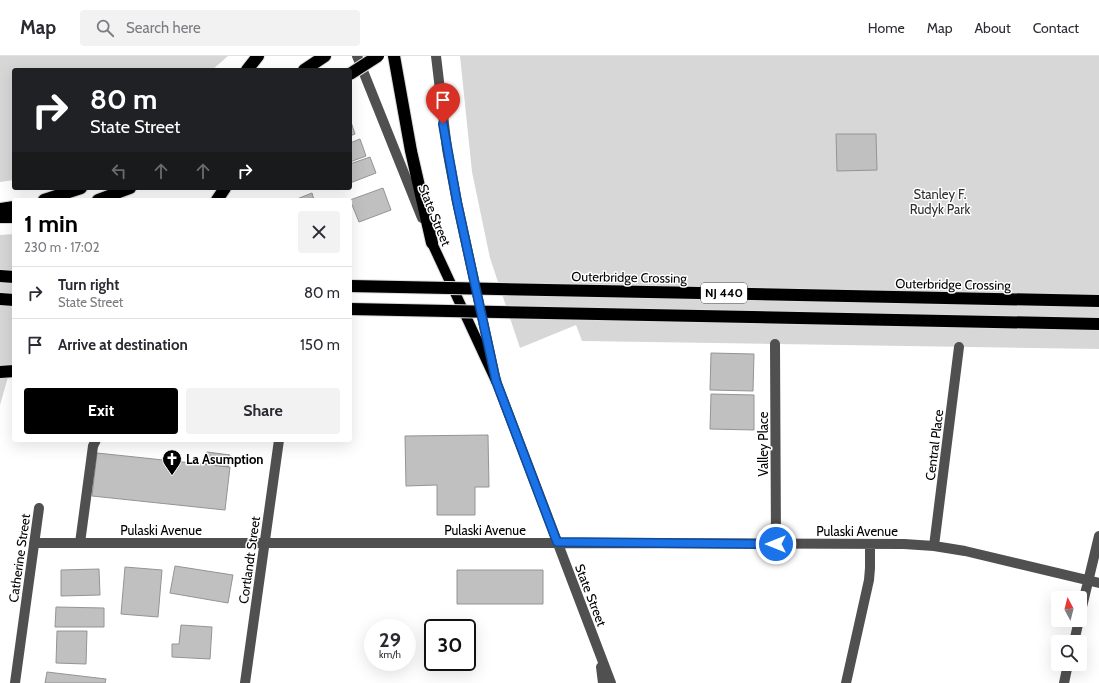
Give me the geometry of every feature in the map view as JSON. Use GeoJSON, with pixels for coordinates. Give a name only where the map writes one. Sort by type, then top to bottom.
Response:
{"type":"FeatureCollection","features":[{"type":"Feature","properties":{"kind":"highway"},"geometry":{"type":"LineString","coordinates":[[249,68],[258,56]]}},
{"type":"Feature","properties":{"kind":"highway"},"geometry":{"type":"LineString","coordinates":[[307,68],[325,56]]}},
{"type":"Feature","properties":{"kind":"highway"},"geometry":{"type":"LineString","coordinates":[[352,73],[378,56]]}},
{"type":"Feature","properties":{"kind":"highway"},"geometry":{"type":"LineString","coordinates":[[394,56],[411,152],[432,243]]}},
{"type":"Feature","properties":{"kind":"highway"},"geometry":{"type":"LineString","coordinates":[[50,198],[75,190]]}},
{"type":"Feature","properties":{"kind":"highway"},"geometry":{"type":"LineString","coordinates":[[103,198],[125,190]]}},
{"type":"Feature","properties":{"kind":"highway"},"geometry":{"type":"LineString","coordinates":[[0,210],[12,207]]}},
{"type":"Feature","properties":{"kind":"highway"},"geometry":{"type":"LineString","coordinates":[[0,217],[12,217]]}},
{"type":"Feature","properties":{"kind":"highway"},"geometry":{"type":"LineString","coordinates":[[0,276],[12,277]]}},
{"type":"Feature","properties":{"kind":"highway","name":"Outerbridge Crossing"},"geometry":{"type":"LineString","coordinates":[[352,286],[1099,301]]}},
{"type":"Feature","properties":{"kind":"highway"},"geometry":{"type":"LineString","coordinates":[[0,299],[12,300]]}},
{"type":"Feature","properties":{"kind":"highway","name":"NJ 440"},"geometry":{"type":"LineString","coordinates":[[352,309],[1099,324]]}},
{"type":"Feature","properties":{"kind":"highway"},"geometry":{"type":"LineString","coordinates":[[0,372],[12,371]]}},
{"type":"Feature","properties":{"kind":"main road","name":"State Street"},"geometry":{"type":"LineString","coordinates":[[432,243],[496,381]]}},
{"type":"Feature","properties":{"kind":"street","name":"State Street"},"geometry":{"type":"LineString","coordinates":[[357,56],[432,243]]}},
{"type":"Feature","properties":{"kind":"street","name":"State Street"},"geometry":{"type":"LineString","coordinates":[[436,56],[448,156],[496,381],[611,683]]}},
{"type":"Feature","properties":{"kind":"street","name":"Valley Place"},"geometry":{"type":"LineString","coordinates":[[775,344],[776,544]]}},
{"type":"Feature","properties":{"kind":"street","name":"Central Place"},"geometry":{"type":"LineString","coordinates":[[934,546],[959,347]]}},
{"type":"Feature","properties":{"kind":"street"},"geometry":{"type":"LineString","coordinates":[[80,543],[93,446],[95,442]]}},
{"type":"Feature","properties":{"kind":"street","name":"Cortlandt Street"},"geometry":{"type":"LineString","coordinates":[[245,683],[279,442]]}},
{"type":"Feature","properties":{"kind":"street","name":"Catherine Street"},"geometry":{"type":"LineString","coordinates":[[15,683],[39,508]]}},
{"type":"Feature","properties":{"kind":"street"},"geometry":{"type":"LineString","coordinates":[[1086,591],[1099,536]]}},
{"type":"Feature","properties":{"kind":"street","name":"Pulaski Avenue"},"geometry":{"type":"LineString","coordinates":[[34,543],[557,542],[870,544],[934,546],[965,551],[1099,583]]}},
{"type":"Feature","properties":{"kind":"street"},"geometry":{"type":"LineString","coordinates":[[846,683],[869,580],[870,544]]}},
{"type":"Feature","properties":{"kind":"street"},"geometry":{"type":"LineString","coordinates":[[600,655],[602,683]]}},
{"type":"Feature","properties":{"kind":"street"},"geometry":{"type":"LineString","coordinates":[[1064,683],[1067,671]]}},
{"type":"Feature","properties":{"kind":"green space"},"geometry":{"type":"Polygon","coordinates":[[[0,56],[228,56],[214,68],[12,68],[12,180],[0,182],[0,56]]]}},
{"type":"Feature","properties":{"kind":"green space","name":"Stanley F. Rudyk Park"},"geometry":{"type":"Polygon","coordinates":[[[460,56],[1099,56],[1099,349],[582,341],[576,325],[520,348],[490,258],[472,172],[460,56]]]}},
{"type":"Feature","properties":{"kind":"green space"},"geometry":{"type":"Polygon","coordinates":[[[12,234],[12,363],[0,405],[0,235],[12,234]]]}},
{"type":"Feature","properties":{"kind":"building"},"geometry":{"type":"Polygon","coordinates":[[[352,125],[355,134],[352,135],[352,125]]]}},
{"type":"Feature","properties":{"kind":"building"},"geometry":{"type":"Polygon","coordinates":[[[836,134],[876,134],[877,170],[837,171],[836,134]]]}},
{"type":"Feature","properties":{"kind":"building"},"geometry":{"type":"Polygon","coordinates":[[[360,139],[366,156],[352,161],[352,142],[360,139]]]}},
{"type":"Feature","properties":{"kind":"building"},"geometry":{"type":"Polygon","coordinates":[[[370,157],[376,173],[352,182],[352,163],[370,157]]]}},
{"type":"Feature","properties":{"kind":"building"},"geometry":{"type":"Polygon","coordinates":[[[383,188],[391,210],[359,222],[352,205],[352,199],[383,188]]]}},
{"type":"Feature","properties":{"kind":"building"},"geometry":{"type":"Polygon","coordinates":[[[312,193],[313,198],[300,198],[312,193]]]}},
{"type":"Feature","properties":{"kind":"building"},"geometry":{"type":"Polygon","coordinates":[[[711,353],[754,354],[753,391],[710,390],[711,353]]]}},
{"type":"Feature","properties":{"kind":"building"},"geometry":{"type":"Polygon","coordinates":[[[711,394],[754,395],[754,430],[710,429],[711,394]]]}},
{"type":"Feature","properties":{"kind":"building"},"geometry":{"type":"Polygon","coordinates":[[[488,435],[489,487],[475,487],[475,515],[437,515],[437,485],[406,486],[405,436],[488,435]]]}},
{"type":"Feature","properties":{"kind":"building"},"geometry":{"type":"Polygon","coordinates":[[[207,452],[230,455],[228,467],[205,464],[207,452]]]}},
{"type":"Feature","properties":{"kind":"building"},"geometry":{"type":"Polygon","coordinates":[[[97,453],[230,467],[225,510],[92,496],[97,453]]]}},
{"type":"Feature","properties":{"kind":"building"},"geometry":{"type":"Polygon","coordinates":[[[175,566],[233,575],[228,603],[170,593],[175,566]]]}},
{"type":"Feature","properties":{"kind":"building"},"geometry":{"type":"Polygon","coordinates":[[[125,567],[162,570],[158,617],[121,614],[125,567]]]}},
{"type":"Feature","properties":{"kind":"building"},"geometry":{"type":"Polygon","coordinates":[[[99,569],[100,595],[61,596],[61,570],[99,569]]]}},
{"type":"Feature","properties":{"kind":"building"},"geometry":{"type":"Polygon","coordinates":[[[457,570],[543,570],[543,604],[457,604],[457,570]]]}},
{"type":"Feature","properties":{"kind":"building"},"geometry":{"type":"Polygon","coordinates":[[[56,607],[104,608],[104,627],[55,627],[56,607]]]}},
{"type":"Feature","properties":{"kind":"building"},"geometry":{"type":"Polygon","coordinates":[[[181,625],[212,627],[210,659],[172,657],[172,644],[179,644],[181,625]]]}},
{"type":"Feature","properties":{"kind":"building"},"geometry":{"type":"Polygon","coordinates":[[[57,631],[87,631],[86,664],[56,663],[57,631]]]}},
{"type":"Feature","properties":{"kind":"building"},"geometry":{"type":"Polygon","coordinates":[[[47,672],[106,679],[105,683],[45,683],[47,672]]]}},
{"type":"Feature","properties":{"kind":"place","name":"La Asumption"},"geometry":{"type":"Point","coordinates":[172,476]}},
{"type":"Feature","properties":{"kind":"route"},"geometry":{"type":"LineString","coordinates":[[443,124],[457,202],[496,381],[557,542],[776,544]]}}]}
